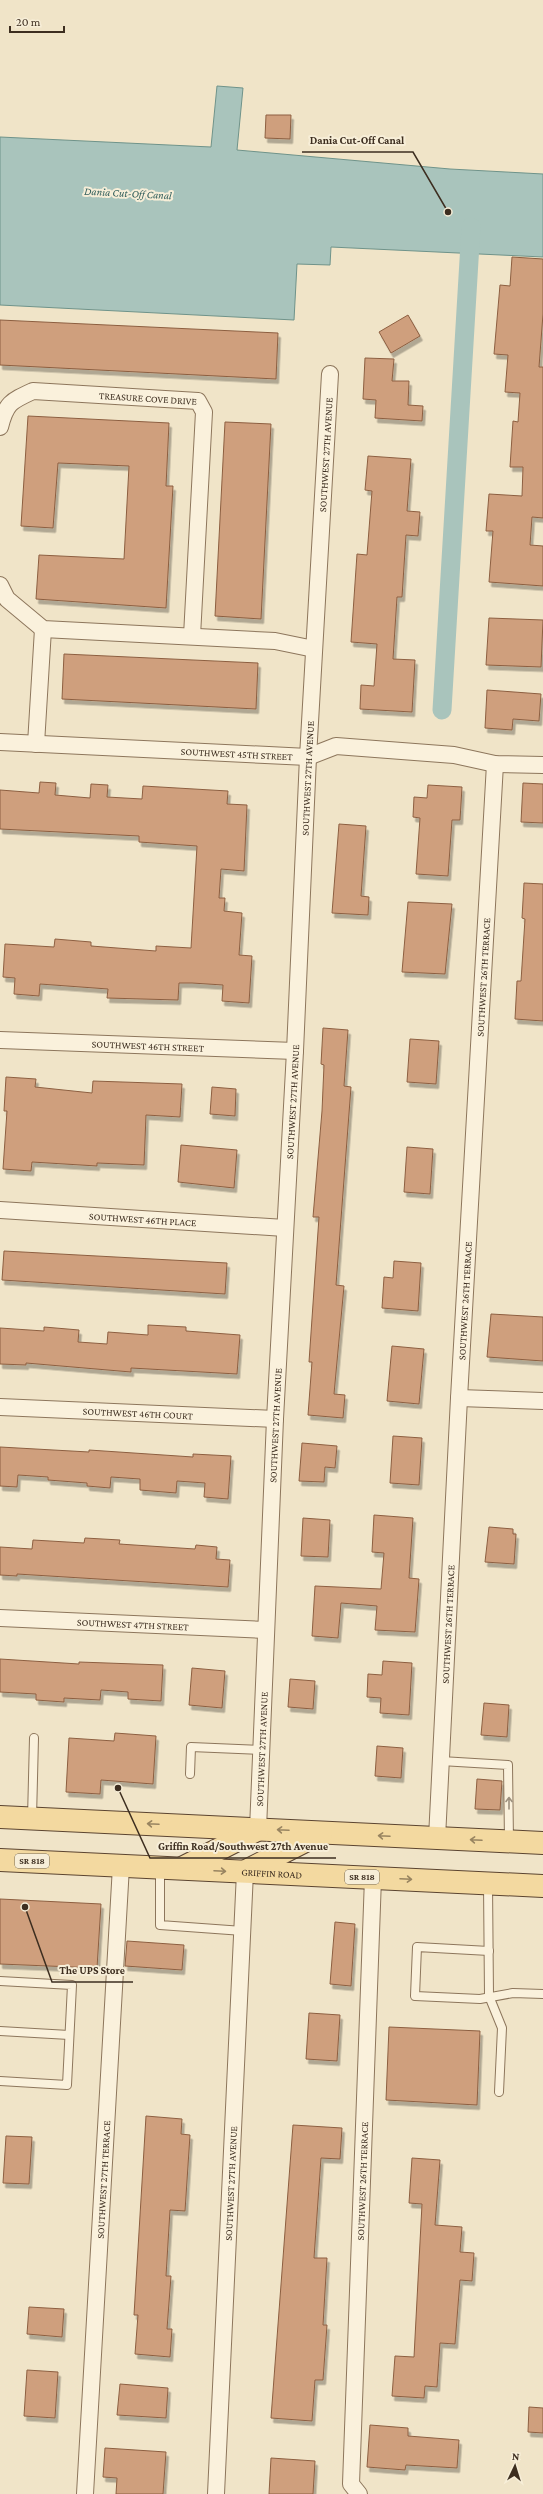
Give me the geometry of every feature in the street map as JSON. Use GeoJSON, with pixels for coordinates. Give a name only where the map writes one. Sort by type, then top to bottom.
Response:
{"type":"FeatureCollection","features":[{"type":"Feature","properties":{"kind":"main road"},"geometry":{"type":"LineString","coordinates":[[0,1817],[543,1843]]}},
{"type":"Feature","properties":{"kind":"main road"},"geometry":{"type":"LineString","coordinates":[[181,1869],[258,1829]]}},
{"type":"Feature","properties":{"kind":"main road"},"geometry":{"type":"LineString","coordinates":[[245,1872],[322,1832]]}},
{"type":"Feature","properties":{"kind":"main road","name":"GRIFFIN ROAD"},"geometry":{"type":"LineString","coordinates":[[0,1860],[543,1886]]}},
{"type":"Feature","properties":{"kind":"street","name":"SOUTHWEST 27TH AVENUE"},"geometry":{"type":"LineString","coordinates":[[258,1829],[265,1630],[275,1419],[296,1051],[308,757],[330,374]]}},
{"type":"Feature","properties":{"kind":"street","name":"TREASURE COVE DRIVE"},"geometry":{"type":"LineString","coordinates":[[0,427],[5,409],[13,400],[33,391],[198,401],[204,412],[192,636]]}},
{"type":"Feature","properties":{"kind":"street"},"geometry":{"type":"LineString","coordinates":[[0,585],[7,599],[43,629],[275,641],[314,649]]}},
{"type":"Feature","properties":{"kind":"street"},"geometry":{"type":"LineString","coordinates":[[36,744],[43,629]]}},
{"type":"Feature","properties":{"kind":"street","name":"SOUTHWEST 45TH STREET"},"geometry":{"type":"LineString","coordinates":[[0,742],[308,757],[336,746],[454,756],[495,764],[543,765]]}},
{"type":"Feature","properties":{"kind":"street","name":"SOUTHWEST 26TH TERRACE"},"geometry":{"type":"LineString","coordinates":[[437,1838],[458,1398],[495,764]]}},
{"type":"Feature","properties":{"kind":"street","name":"SOUTHWEST 46TH STREET"},"geometry":{"type":"LineString","coordinates":[[0,1040],[296,1051]]}},
{"type":"Feature","properties":{"kind":"street","name":"SOUTHWEST 46TH PLACE"},"geometry":{"type":"LineString","coordinates":[[0,1210],[285,1228]]}},
{"type":"Feature","properties":{"kind":"street"},"geometry":{"type":"LineString","coordinates":[[458,1398],[543,1401]]}},
{"type":"Feature","properties":{"kind":"street","name":"SOUTHWEST 46TH COURT"},"geometry":{"type":"LineString","coordinates":[[0,1407],[275,1419]]}},
{"type":"Feature","properties":{"kind":"street","name":"SOUTHWEST 47TH STREET"},"geometry":{"type":"LineString","coordinates":[[0,1618],[265,1630]]}},
{"type":"Feature","properties":{"kind":"street","name":"SOUTHWEST 27TH TERRACE"},"geometry":{"type":"LineString","coordinates":[[85,2494],[121,1866]]}},
{"type":"Feature","properties":{"kind":"street","name":"SOUTHWEST 27TH AVENUE"},"geometry":{"type":"LineString","coordinates":[[216,2494],[245,1872]]}},
{"type":"Feature","properties":{"kind":"street","name":"SOUTHWEST 26TH TERRACE"},"geometry":{"type":"LineString","coordinates":[[355,2489],[373,1878]]}},
{"type":"Feature","properties":{"kind":"lane"},"geometry":{"type":"LineString","coordinates":[[32,1818],[34,1738]]}},
{"type":"Feature","properties":{"kind":"lane"},"geometry":{"type":"LineString","coordinates":[[190,1774],[191,1747],[261,1750]]}},
{"type":"Feature","properties":{"kind":"lane"},"geometry":{"type":"LineString","coordinates":[[441,1761],[508,1765],[509,1842]]}},
{"type":"Feature","properties":{"kind":"lane"},"geometry":{"type":"LineString","coordinates":[[160,1868],[160,1925],[243,1931]]}},
{"type":"Feature","properties":{"kind":"lane"},"geometry":{"type":"LineString","coordinates":[[488,1883],[489,1996],[502,2028],[499,2092]]}},
{"type":"Feature","properties":{"kind":"lane"},"geometry":{"type":"LineString","coordinates":[[489,1951],[417,1947],[415,1996],[480,1999],[489,1996],[513,1993],[543,1994]]}},
{"type":"Feature","properties":{"kind":"lane"},"geometry":{"type":"LineString","coordinates":[[0,1981],[72,1985],[66,2085],[0,2081]]}},
{"type":"Feature","properties":{"kind":"lane"},"geometry":{"type":"LineString","coordinates":[[0,2031],[69,2035]]}},
{"type":"Feature","properties":{"kind":"water"},"geometry":{"type":"Polygon","coordinates":[[[217,86],[243,88],[237,150],[450,169],[543,174],[543,257],[331,247],[330,265],[297,264],[294,320],[0,305],[0,137],[211,147],[217,86]]]}},
{"type":"Feature","properties":{"kind":"building"},"geometry":{"type":"Polygon","coordinates":[[[266,115],[291,115],[290,139],[265,138],[266,115]]]}},
{"type":"Feature","properties":{"kind":"building"},"geometry":{"type":"Polygon","coordinates":[[[512,257],[543,259],[543,314],[539,367],[543,367],[543,518],[532,517],[530,545],[543,546],[543,586],[489,582],[493,531],[486,531],[489,494],[522,496],[523,467],[510,467],[513,421],[518,422],[520,393],[505,392],[508,355],[494,354],[500,285],[510,286],[512,257]]]}},
{"type":"Feature","properties":{"kind":"building"},"geometry":{"type":"Polygon","coordinates":[[[408,315],[420,336],[391,353],[379,332],[408,315]]]}},
{"type":"Feature","properties":{"kind":"building"},"geometry":{"type":"Polygon","coordinates":[[[0,320],[278,333],[276,379],[0,365],[0,320]]]}},
{"type":"Feature","properties":{"kind":"building"},"geometry":{"type":"Polygon","coordinates":[[[365,358],[394,359],[392,381],[409,381],[408,405],[423,406],[422,421],[375,418],[376,400],[363,399],[365,358]]]}},
{"type":"Feature","properties":{"kind":"building"},"geometry":{"type":"Polygon","coordinates":[[[28,416],[169,423],[166,486],[173,486],[166,608],[36,599],[39,555],[124,559],[129,466],[58,463],[53,528],[21,526],[28,416]]]}},
{"type":"Feature","properties":{"kind":"building"},"geometry":{"type":"Polygon","coordinates":[[[225,422],[271,424],[261,619],[215,616],[225,422]]]}},
{"type":"Feature","properties":{"kind":"building"},"geometry":{"type":"Polygon","coordinates":[[[368,456],[411,459],[407,511],[420,512],[418,536],[406,535],[402,597],[397,597],[393,659],[415,660],[412,712],[360,709],[361,685],[374,686],[377,644],[351,642],[357,554],[367,555],[372,491],[365,490],[368,456]]]}},
{"type":"Feature","properties":{"kind":"building"},"geometry":{"type":"Polygon","coordinates":[[[489,618],[543,620],[541,667],[486,665],[489,618]]]}},
{"type":"Feature","properties":{"kind":"building"},"geometry":{"type":"Polygon","coordinates":[[[64,654],[258,663],[256,709],[62,699],[64,654]]]}},
{"type":"Feature","properties":{"kind":"building"},"geometry":{"type":"Polygon","coordinates":[[[487,690],[541,694],[539,721],[513,719],[512,730],[485,728],[487,690]]]}},
{"type":"Feature","properties":{"kind":"building"},"geometry":{"type":"Polygon","coordinates":[[[40,782],[56,783],[55,795],[90,798],[91,784],[108,785],[107,797],[142,799],[143,786],[228,791],[227,804],[247,805],[244,871],[221,869],[219,898],[225,898],[224,911],[242,913],[239,955],[252,956],[249,1003],[222,1001],[223,985],[192,983],[179,983],[178,1000],[107,998],[108,989],[40,984],[39,996],[14,994],[15,978],[3,977],[5,944],[54,947],[55,939],[91,942],[91,946],[156,951],[156,946],[191,948],[197,846],[139,842],[139,836],[0,829],[0,790],[39,793],[40,782]]]}},
{"type":"Feature","properties":{"kind":"building"},"geometry":{"type":"Polygon","coordinates":[[[523,783],[543,784],[543,823],[521,822],[523,783]]]}},
{"type":"Feature","properties":{"kind":"building"},"geometry":{"type":"Polygon","coordinates":[[[428,785],[462,787],[460,820],[452,820],[448,876],[416,874],[420,818],[413,817],[414,797],[427,798],[428,785]]]}},
{"type":"Feature","properties":{"kind":"building"},"geometry":{"type":"Polygon","coordinates":[[[339,824],[366,826],[361,896],[369,897],[368,915],[332,913],[339,824]]]}},
{"type":"Feature","properties":{"kind":"building"},"geometry":{"type":"Polygon","coordinates":[[[524,883],[543,884],[543,1021],[515,1019],[517,981],[521,981],[525,919],[522,918],[524,883]]]}},
{"type":"Feature","properties":{"kind":"building"},"geometry":{"type":"Polygon","coordinates":[[[408,902],[452,904],[445,974],[402,972],[408,902]]]}},
{"type":"Feature","properties":{"kind":"building"},"geometry":{"type":"Polygon","coordinates":[[[323,1028],[348,1030],[344,1086],[351,1087],[336,1285],[344,1286],[334,1394],[345,1395],[343,1418],[308,1415],[312,1362],[309,1362],[319,1217],[313,1217],[322,1111],[324,1065],[321,1064],[323,1028]]]}},
{"type":"Feature","properties":{"kind":"building"},"geometry":{"type":"Polygon","coordinates":[[[410,1039],[439,1041],[436,1084],[407,1082],[410,1039]]]}},
{"type":"Feature","properties":{"kind":"building"},"geometry":{"type":"Polygon","coordinates":[[[6,1077],[36,1079],[35,1087],[92,1093],[93,1081],[182,1084],[180,1117],[146,1115],[144,1165],[97,1163],[97,1166],[32,1162],[31,1171],[3,1169],[7,1111],[4,1111],[6,1077]]]}},
{"type":"Feature","properties":{"kind":"building"},"geometry":{"type":"Polygon","coordinates":[[[212,1087],[236,1089],[235,1116],[210,1114],[212,1087]]]}},
{"type":"Feature","properties":{"kind":"building"},"geometry":{"type":"Polygon","coordinates":[[[181,1145],[237,1150],[234,1188],[178,1182],[181,1145]]]}},
{"type":"Feature","properties":{"kind":"building"},"geometry":{"type":"Polygon","coordinates":[[[407,1147],[433,1149],[430,1194],[404,1192],[407,1147]]]}},
{"type":"Feature","properties":{"kind":"building"},"geometry":{"type":"Polygon","coordinates":[[[4,1251],[227,1263],[225,1294],[2,1280],[4,1251]]]}},
{"type":"Feature","properties":{"kind":"building"},"geometry":{"type":"Polygon","coordinates":[[[394,1261],[421,1263],[418,1311],[382,1308],[384,1277],[393,1278],[394,1261]]]}},
{"type":"Feature","properties":{"kind":"building"},"geometry":{"type":"Polygon","coordinates":[[[491,1314],[543,1317],[543,1361],[487,1357],[491,1314]]]}},
{"type":"Feature","properties":{"kind":"building"},"geometry":{"type":"Polygon","coordinates":[[[148,1325],[186,1327],[186,1331],[240,1335],[237,1374],[131,1368],[131,1372],[26,1363],[26,1365],[0,1364],[0,1328],[44,1331],[44,1327],[79,1330],[78,1342],[107,1344],[108,1332],[148,1335],[148,1325]]]}},
{"type":"Feature","properties":{"kind":"building"},"geometry":{"type":"Polygon","coordinates":[[[392,1346],[424,1349],[419,1404],[387,1401],[392,1346]]]}},
{"type":"Feature","properties":{"kind":"building"},"geometry":{"type":"Polygon","coordinates":[[[393,1436],[422,1438],[419,1485],[390,1483],[393,1436]]]}},
{"type":"Feature","properties":{"kind":"building"},"geometry":{"type":"Polygon","coordinates":[[[302,1443],[337,1446],[335,1468],[325,1467],[324,1482],[299,1481],[302,1443]]]}},
{"type":"Feature","properties":{"kind":"building"},"geometry":{"type":"Polygon","coordinates":[[[0,1447],[89,1452],[89,1450],[193,1457],[193,1454],[231,1456],[228,1499],[204,1497],[205,1483],[177,1481],[176,1493],[140,1490],[140,1479],[111,1477],[110,1488],[87,1486],[87,1483],[48,1480],[48,1477],[18,1475],[17,1487],[0,1486],[0,1447]]]}},
{"type":"Feature","properties":{"kind":"building"},"geometry":{"type":"Polygon","coordinates":[[[374,1515],[413,1518],[409,1578],[419,1579],[415,1632],[375,1630],[377,1606],[341,1603],[338,1638],[312,1636],[315,1586],[381,1589],[384,1553],[372,1552],[374,1515]]]}},
{"type":"Feature","properties":{"kind":"building"},"geometry":{"type":"Polygon","coordinates":[[[303,1518],[330,1520],[328,1557],[301,1556],[303,1518]]]}},
{"type":"Feature","properties":{"kind":"building"},"geometry":{"type":"Polygon","coordinates":[[[489,1527],[513,1529],[513,1534],[516,1534],[514,1564],[485,1562],[489,1527]]]}},
{"type":"Feature","properties":{"kind":"building"},"geometry":{"type":"Polygon","coordinates":[[[85,1538],[120,1540],[119,1544],[195,1549],[196,1545],[217,1547],[216,1559],[230,1560],[228,1587],[17,1574],[17,1576],[0,1575],[0,1547],[32,1549],[33,1540],[84,1543],[85,1538]]]}},
{"type":"Feature","properties":{"kind":"building"},"geometry":{"type":"Polygon","coordinates":[[[0,1659],[79,1664],[79,1662],[163,1665],[161,1701],[128,1699],[128,1692],[101,1690],[100,1700],[64,1698],[64,1702],[36,1700],[36,1694],[0,1692],[0,1659]]]}},
{"type":"Feature","properties":{"kind":"building"},"geometry":{"type":"Polygon","coordinates":[[[383,1661],[412,1663],[409,1715],[380,1713],[381,1698],[367,1697],[368,1674],[382,1675],[383,1661]]]}},
{"type":"Feature","properties":{"kind":"building"},"geometry":{"type":"Polygon","coordinates":[[[192,1668],[225,1671],[222,1708],[189,1705],[192,1668]]]}},
{"type":"Feature","properties":{"kind":"building"},"geometry":{"type":"Polygon","coordinates":[[[290,1679],[315,1681],[313,1709],[288,1707],[290,1679]]]}},
{"type":"Feature","properties":{"kind":"building"},"geometry":{"type":"Polygon","coordinates":[[[484,1703],[509,1705],[507,1737],[481,1735],[484,1703]]]}},
{"type":"Feature","properties":{"kind":"building"},"geometry":{"type":"Polygon","coordinates":[[[115,1733],[156,1736],[153,1784],[101,1780],[100,1794],[66,1792],[69,1738],[114,1741],[115,1733]]]}},
{"type":"Feature","properties":{"kind":"building"},"geometry":{"type":"Polygon","coordinates":[[[377,1746],[403,1748],[401,1778],[375,1776],[377,1746]]]}},
{"type":"Feature","properties":{"kind":"building"},"geometry":{"type":"Polygon","coordinates":[[[477,1779],[502,1781],[500,1810],[475,1809],[477,1779]]]}},
{"type":"Feature","properties":{"kind":"building"},"geometry":{"type":"Polygon","coordinates":[[[0,1899],[101,1904],[97,1968],[0,1964],[0,1899]]]}},
{"type":"Feature","properties":{"kind":"building"},"geometry":{"type":"Polygon","coordinates":[[[335,1922],[355,1924],[351,1986],[330,1984],[335,1922]]]}},
{"type":"Feature","properties":{"kind":"building"},"geometry":{"type":"Polygon","coordinates":[[[127,1941],[184,1945],[182,1970],[125,1966],[127,1941]]]}},
{"type":"Feature","properties":{"kind":"building"},"geometry":{"type":"Polygon","coordinates":[[[309,2013],[340,2015],[337,2061],[306,2059],[309,2013]]]}},
{"type":"Feature","properties":{"kind":"building"},"geometry":{"type":"Polygon","coordinates":[[[389,2027],[480,2031],[477,2105],[386,2100],[389,2027]]]}},
{"type":"Feature","properties":{"kind":"building"},"geometry":{"type":"Polygon","coordinates":[[[146,2116],[182,2119],[181,2134],[190,2135],[185,2211],[170,2210],[166,2276],[171,2276],[167,2329],[172,2329],[170,2357],[135,2354],[138,2315],[134,2315],[146,2116]]]}},
{"type":"Feature","properties":{"kind":"building"},"geometry":{"type":"Polygon","coordinates":[[[293,2125],[342,2128],[340,2159],[321,2158],[314,2258],[327,2258],[323,2325],[327,2325],[323,2380],[315,2380],[312,2421],[271,2418],[293,2125]]]}},
{"type":"Feature","properties":{"kind":"building"},"geometry":{"type":"Polygon","coordinates":[[[6,2136],[32,2137],[29,2184],[3,2183],[6,2136]]]}},
{"type":"Feature","properties":{"kind":"building"},"geometry":{"type":"Polygon","coordinates":[[[412,2158],[440,2160],[435,2225],[462,2227],[460,2252],[474,2253],[472,2281],[460,2280],[455,2344],[440,2343],[437,2387],[425,2386],[424,2398],[392,2396],[395,2356],[414,2357],[422,2204],[409,2203],[412,2158]]]}},
{"type":"Feature","properties":{"kind":"building"},"geometry":{"type":"Polygon","coordinates":[[[29,2307],[64,2309],[62,2337],[27,2334],[29,2307]]]}},
{"type":"Feature","properties":{"kind":"building"},"geometry":{"type":"Polygon","coordinates":[[[27,2370],[58,2372],[55,2418],[24,2416],[27,2370]]]}},
{"type":"Feature","properties":{"kind":"building"},"geometry":{"type":"Polygon","coordinates":[[[120,2384],[168,2388],[166,2418],[117,2415],[120,2384]]]}},
{"type":"Feature","properties":{"kind":"building"},"geometry":{"type":"Polygon","coordinates":[[[529,2407],[543,2408],[543,2433],[528,2432],[529,2407]]]}},
{"type":"Feature","properties":{"kind":"building"},"geometry":{"type":"Polygon","coordinates":[[[370,2425],[408,2428],[408,2436],[459,2440],[457,2468],[406,2465],[405,2470],[367,2467],[370,2425]]]}},
{"type":"Feature","properties":{"kind":"building"},"geometry":{"type":"Polygon","coordinates":[[[105,2448],[166,2452],[163,2494],[116,2494],[117,2478],[103,2477],[105,2448]]]}},
{"type":"Feature","properties":{"kind":"building"},"geometry":{"type":"Polygon","coordinates":[[[271,2458],[315,2461],[313,2494],[269,2494],[271,2458]]]}},
{"type":"Feature","properties":{"kind":"waterway"},"geometry":{"type":"LineString","coordinates":[[442,710],[471,227]]}},
{"type":"Feature","properties":{"kind":"place","name":"Dania Cut-Off Canal"},"geometry":{"type":"Point","coordinates":[448,212]}},
{"type":"Feature","properties":{"kind":"place","name":"Griffin Road/Southwest 27th Avenue"},"geometry":{"type":"Point","coordinates":[118,1788]}},
{"type":"Feature","properties":{"kind":"place","name":"The UPS Store"},"geometry":{"type":"Point","coordinates":[25,1907]}}]}
